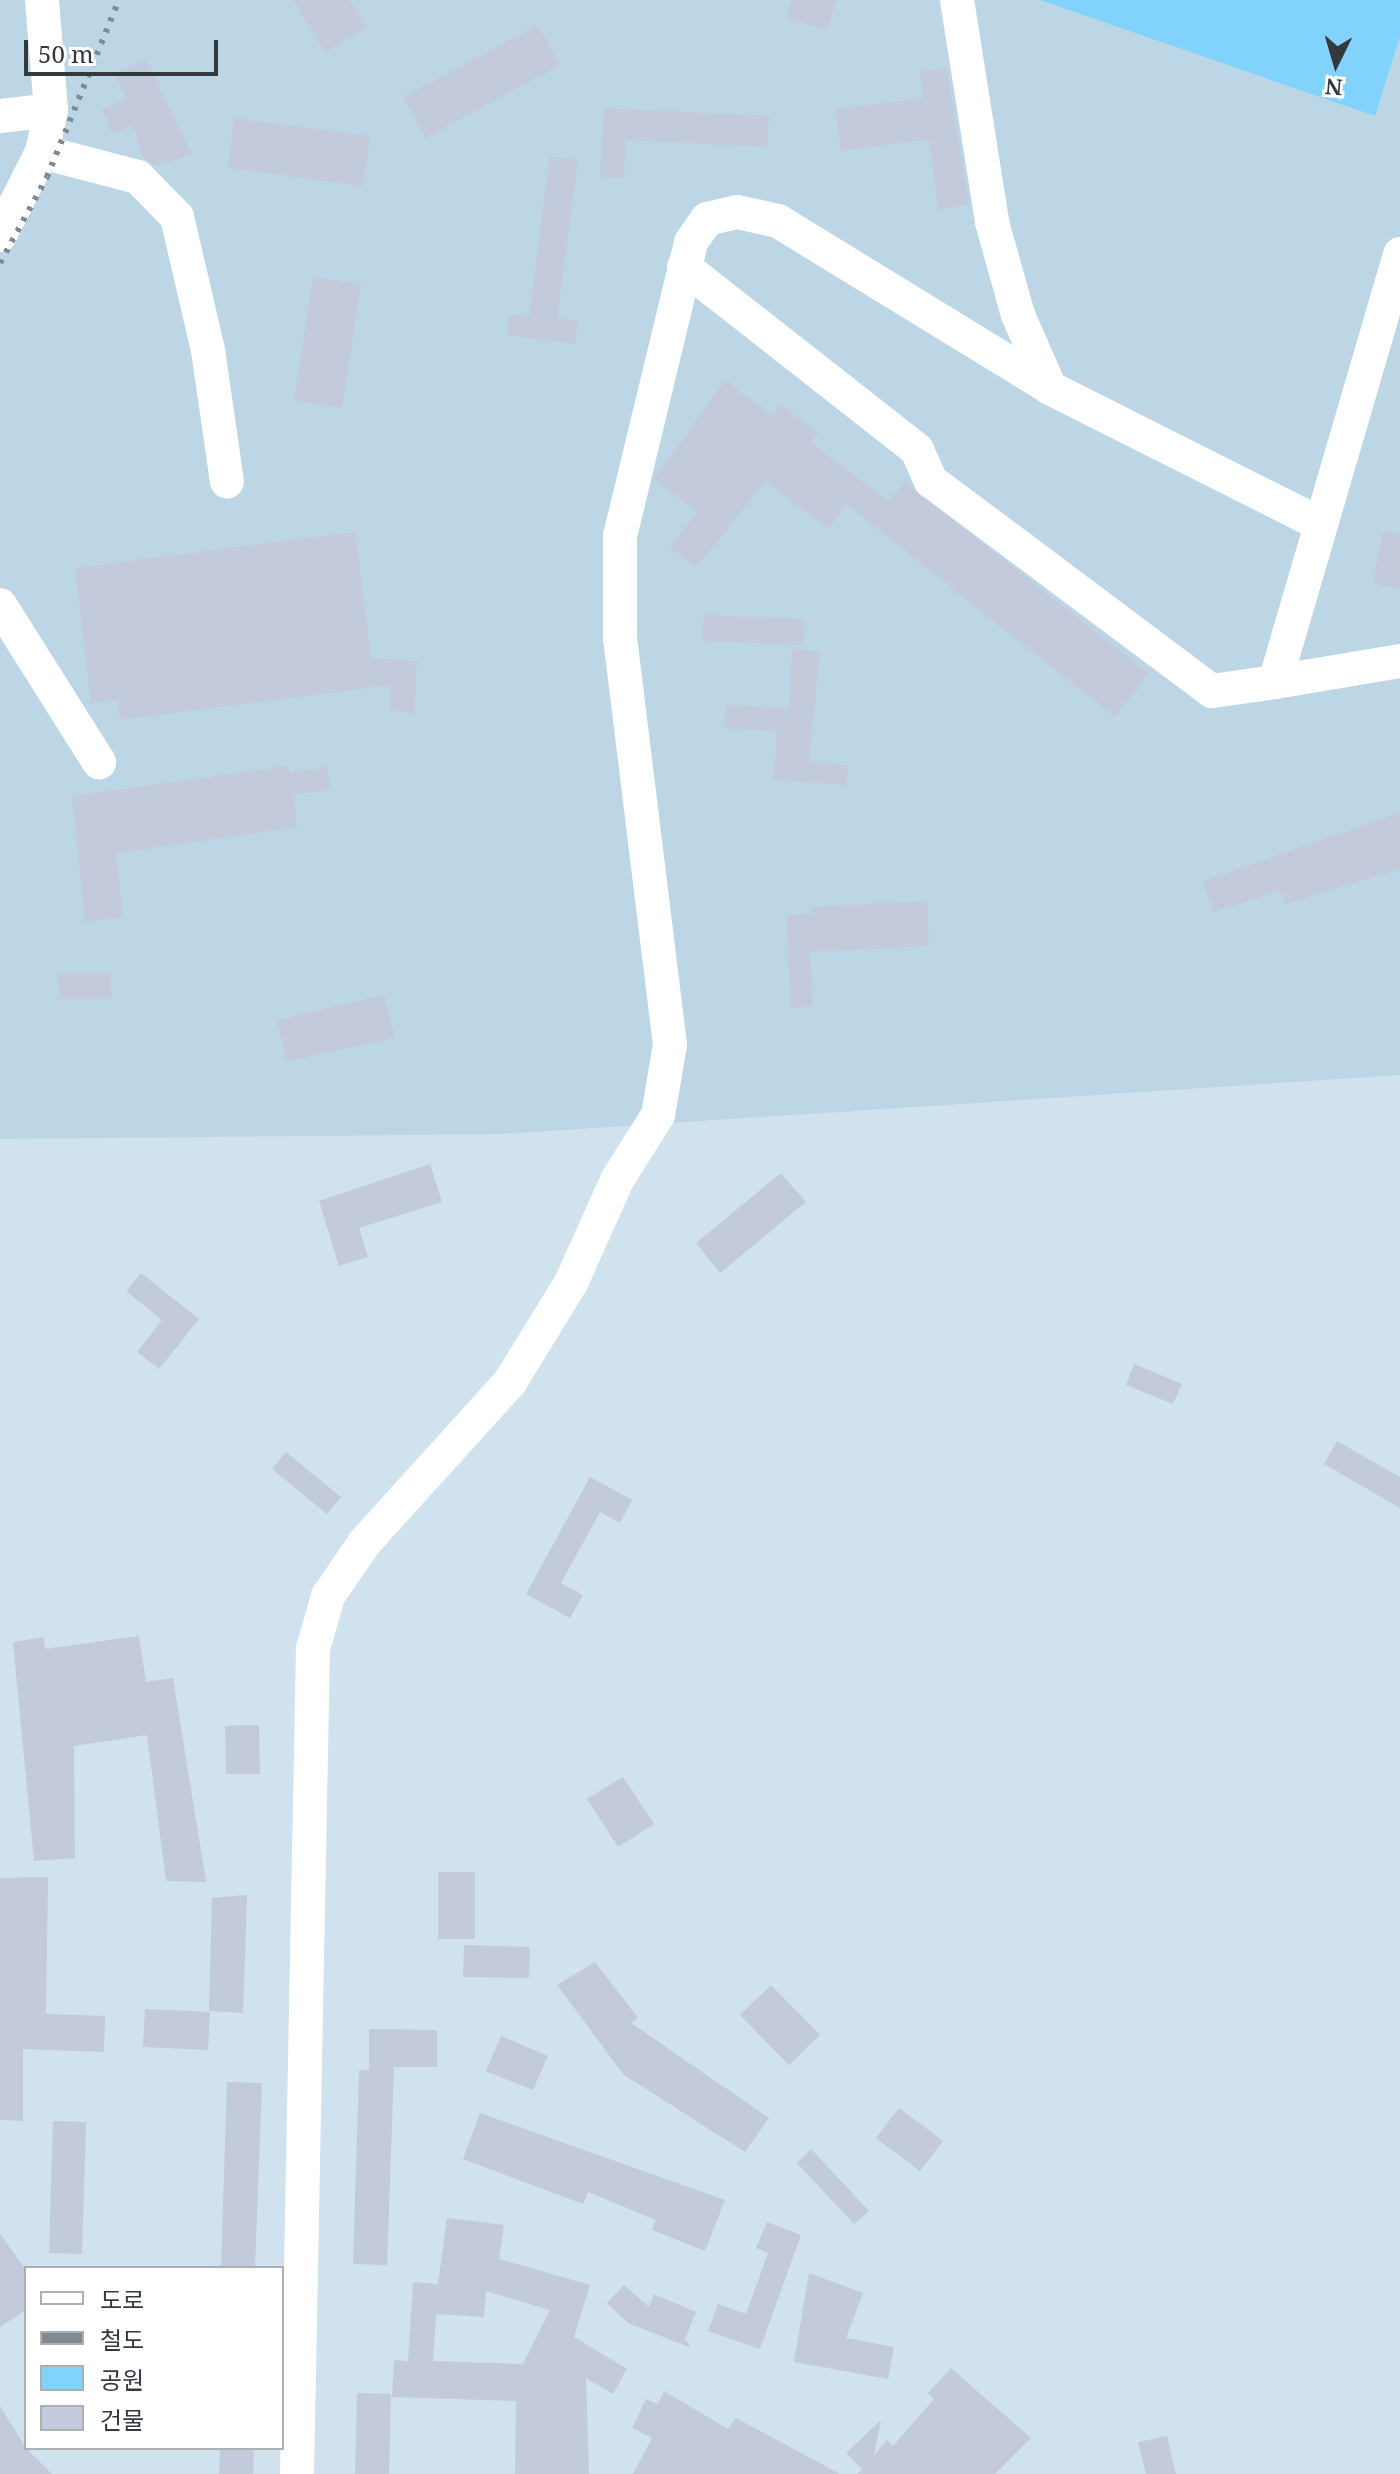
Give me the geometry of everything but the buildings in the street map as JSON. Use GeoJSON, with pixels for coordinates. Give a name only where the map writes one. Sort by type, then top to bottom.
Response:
{"type":"FeatureCollection","features":[{"type":"Feature","properties":{"kind":"street"},"geometry":{"type":"LineString","coordinates":[[0,235],[42,152],[51,110],[42,0]]}},
{"type":"Feature","properties":{"kind":"street"},"geometry":{"type":"LineString","coordinates":[[957,0],[992,222],[1018,315],[1050,388]]}},
{"type":"Feature","properties":{"kind":"street"},"geometry":{"type":"LineString","coordinates":[[0,116],[51,110]]}},
{"type":"Feature","properties":{"kind":"street"},"geometry":{"type":"LineString","coordinates":[[42,152],[138,177],[177,217],[208,350],[227,482]]}},
{"type":"Feature","properties":{"kind":"street"},"geometry":{"type":"LineString","coordinates":[[297,2474],[313,1649],[328,1596],[365,1542],[510,1382],[571,1283],[617,1180],[658,1115],[670,1045],[620,638],[620,536],[691,242],[707,219],[737,212],[778,221],[1050,388],[1320,524]]}},
{"type":"Feature","properties":{"kind":"street"},"geometry":{"type":"LineString","coordinates":[[1275,682],[1400,254]]}},
{"type":"Feature","properties":{"kind":"street"},"geometry":{"type":"LineString","coordinates":[[684,267],[917,450],[931,481],[1212,691],[1400,661]]}},
{"type":"Feature","properties":{"kind":"street"},"geometry":{"type":"LineString","coordinates":[[0,605],[99,762]]}},
{"type":"Feature","properties":{"kind":"shaded area"},"geometry":{"type":"Polygon","coordinates":[[[0,0],[1400,0],[1400,1075],[503,1134],[0,1139],[0,0]]]}},
{"type":"Feature","properties":{"kind":"green space"},"geometry":{"type":"Polygon","coordinates":[[[1040,0],[1400,0],[1400,36],[1375,116],[1040,0]]]}},
{"type":"Feature","properties":{"kind":"railway"},"geometry":{"type":"LineString","coordinates":[[0,263],[47,177],[119,0]]}}]}
